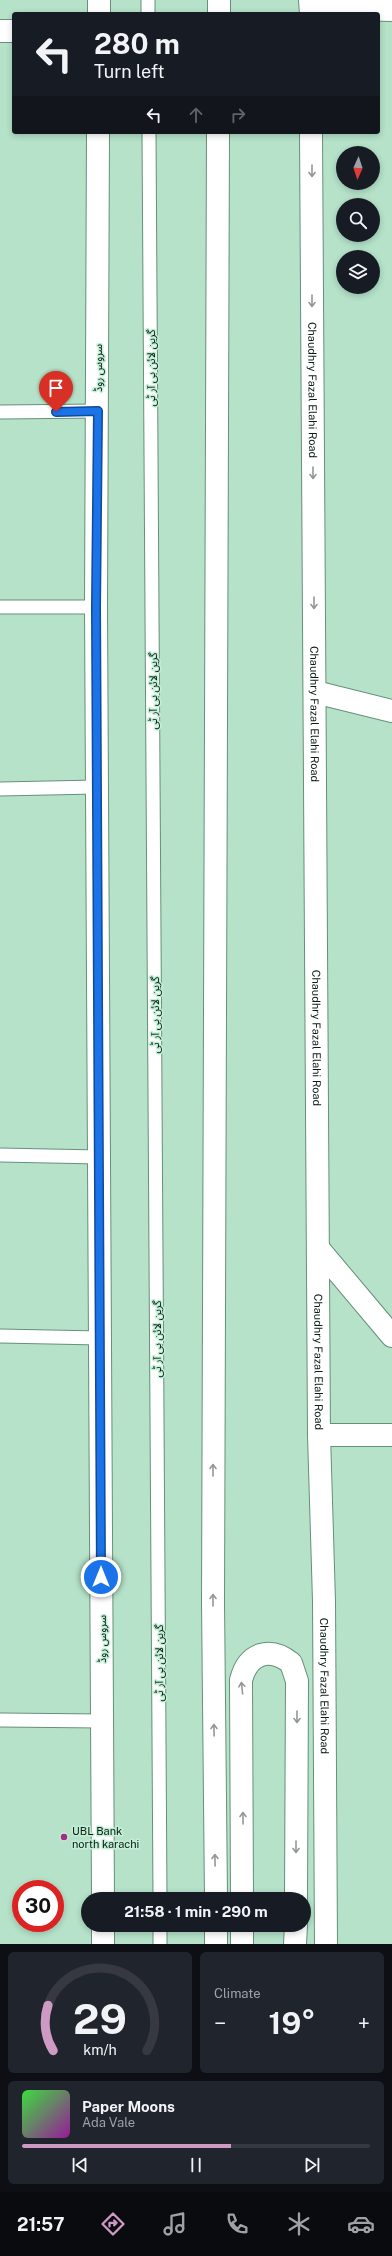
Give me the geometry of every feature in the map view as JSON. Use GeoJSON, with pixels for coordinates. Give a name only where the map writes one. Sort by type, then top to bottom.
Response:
{"type":"FeatureCollection","features":[{"type":"Feature","properties":{"kind":"main road"},"geometry":{"type":"LineString","coordinates":[[99,0],[99,12]]}},
{"type":"Feature","properties":{"kind":"main road"},"geometry":{"type":"LineString","coordinates":[[219,0],[219,12]]}},
{"type":"Feature","properties":{"kind":"main road"},"geometry":{"type":"LineString","coordinates":[[311,7],[392,10]]}},
{"type":"Feature","properties":{"kind":"main road"},"geometry":{"type":"LineString","coordinates":[[0,31],[12,31]]}},
{"type":"Feature","properties":{"kind":"main road","name":"سروس روڈ"},"geometry":{"type":"LineString","coordinates":[[98,134],[96,607],[103,1892]]}},
{"type":"Feature","properties":{"kind":"main road"},"geometry":{"type":"LineString","coordinates":[[216,1892],[213,1586],[218,134]]}},
{"type":"Feature","properties":{"kind":"main road","name":"Chaudhry Fazal Elahi Road"},"geometry":{"type":"LineString","coordinates":[[311,134],[319,1435],[324,1601],[326,1944]]}},
{"type":"Feature","properties":{"kind":"main road"},"geometry":{"type":"LineString","coordinates":[[315,692],[392,711]]}},
{"type":"Feature","properties":{"kind":"main road"},"geometry":{"type":"LineString","coordinates":[[318,1248],[392,1336]]}},
{"type":"Feature","properties":{"kind":"main road"},"geometry":{"type":"LineString","coordinates":[[319,1435],[392,1435]]}},
{"type":"Feature","properties":{"kind":"main road"},"geometry":{"type":"LineString","coordinates":[[242,1892],[241,1680],[249,1663],[256,1657],[265,1653],[275,1653],[291,1663],[297,1681],[296,1892]]}},
{"type":"Feature","properties":{"kind":"main road"},"geometry":{"type":"LineString","coordinates":[[103,1932],[103,1944]]}},
{"type":"Feature","properties":{"kind":"main road"},"geometry":{"type":"LineString","coordinates":[[216,1932],[216,1944]]}},
{"type":"Feature","properties":{"kind":"main road"},"geometry":{"type":"LineString","coordinates":[[242,1932],[242,1944]]}},
{"type":"Feature","properties":{"kind":"main road"},"geometry":{"type":"LineString","coordinates":[[295,1944],[296,1932]]}},
{"type":"Feature","properties":{"kind":"lane"},"geometry":{"type":"LineString","coordinates":[[148,0],[148,12]]}},
{"type":"Feature","properties":{"kind":"lane","name":"گرین لائن بی آر ٹی"},"geometry":{"type":"LineString","coordinates":[[149,134],[160,1892]]}},
{"type":"Feature","properties":{"kind":"lane"},"geometry":{"type":"LineString","coordinates":[[0,412],[98,411]]}},
{"type":"Feature","properties":{"kind":"lane"},"geometry":{"type":"LineString","coordinates":[[0,607],[96,607]]}},
{"type":"Feature","properties":{"kind":"lane"},"geometry":{"type":"LineString","coordinates":[[0,789],[97,787]]}},
{"type":"Feature","properties":{"kind":"lane"},"geometry":{"type":"LineString","coordinates":[[0,1155],[99,1157]]}},
{"type":"Feature","properties":{"kind":"lane"},"geometry":{"type":"LineString","coordinates":[[0,1336],[100,1338]]}},
{"type":"Feature","properties":{"kind":"lane"},"geometry":{"type":"LineString","coordinates":[[0,1720],[102,1721]]}},
{"type":"Feature","properties":{"kind":"lane"},"geometry":{"type":"LineString","coordinates":[[160,1932],[160,1944]]}},
{"type":"Feature","properties":{"kind":"place","name":"UBL Bank north karachi"},"geometry":{"type":"Point","coordinates":[64,1837]}},
{"type":"Feature","properties":{"kind":"route"},"geometry":{"type":"LineString","coordinates":[[56,412],[98,411],[96,607],[101,1577]]}}]}
